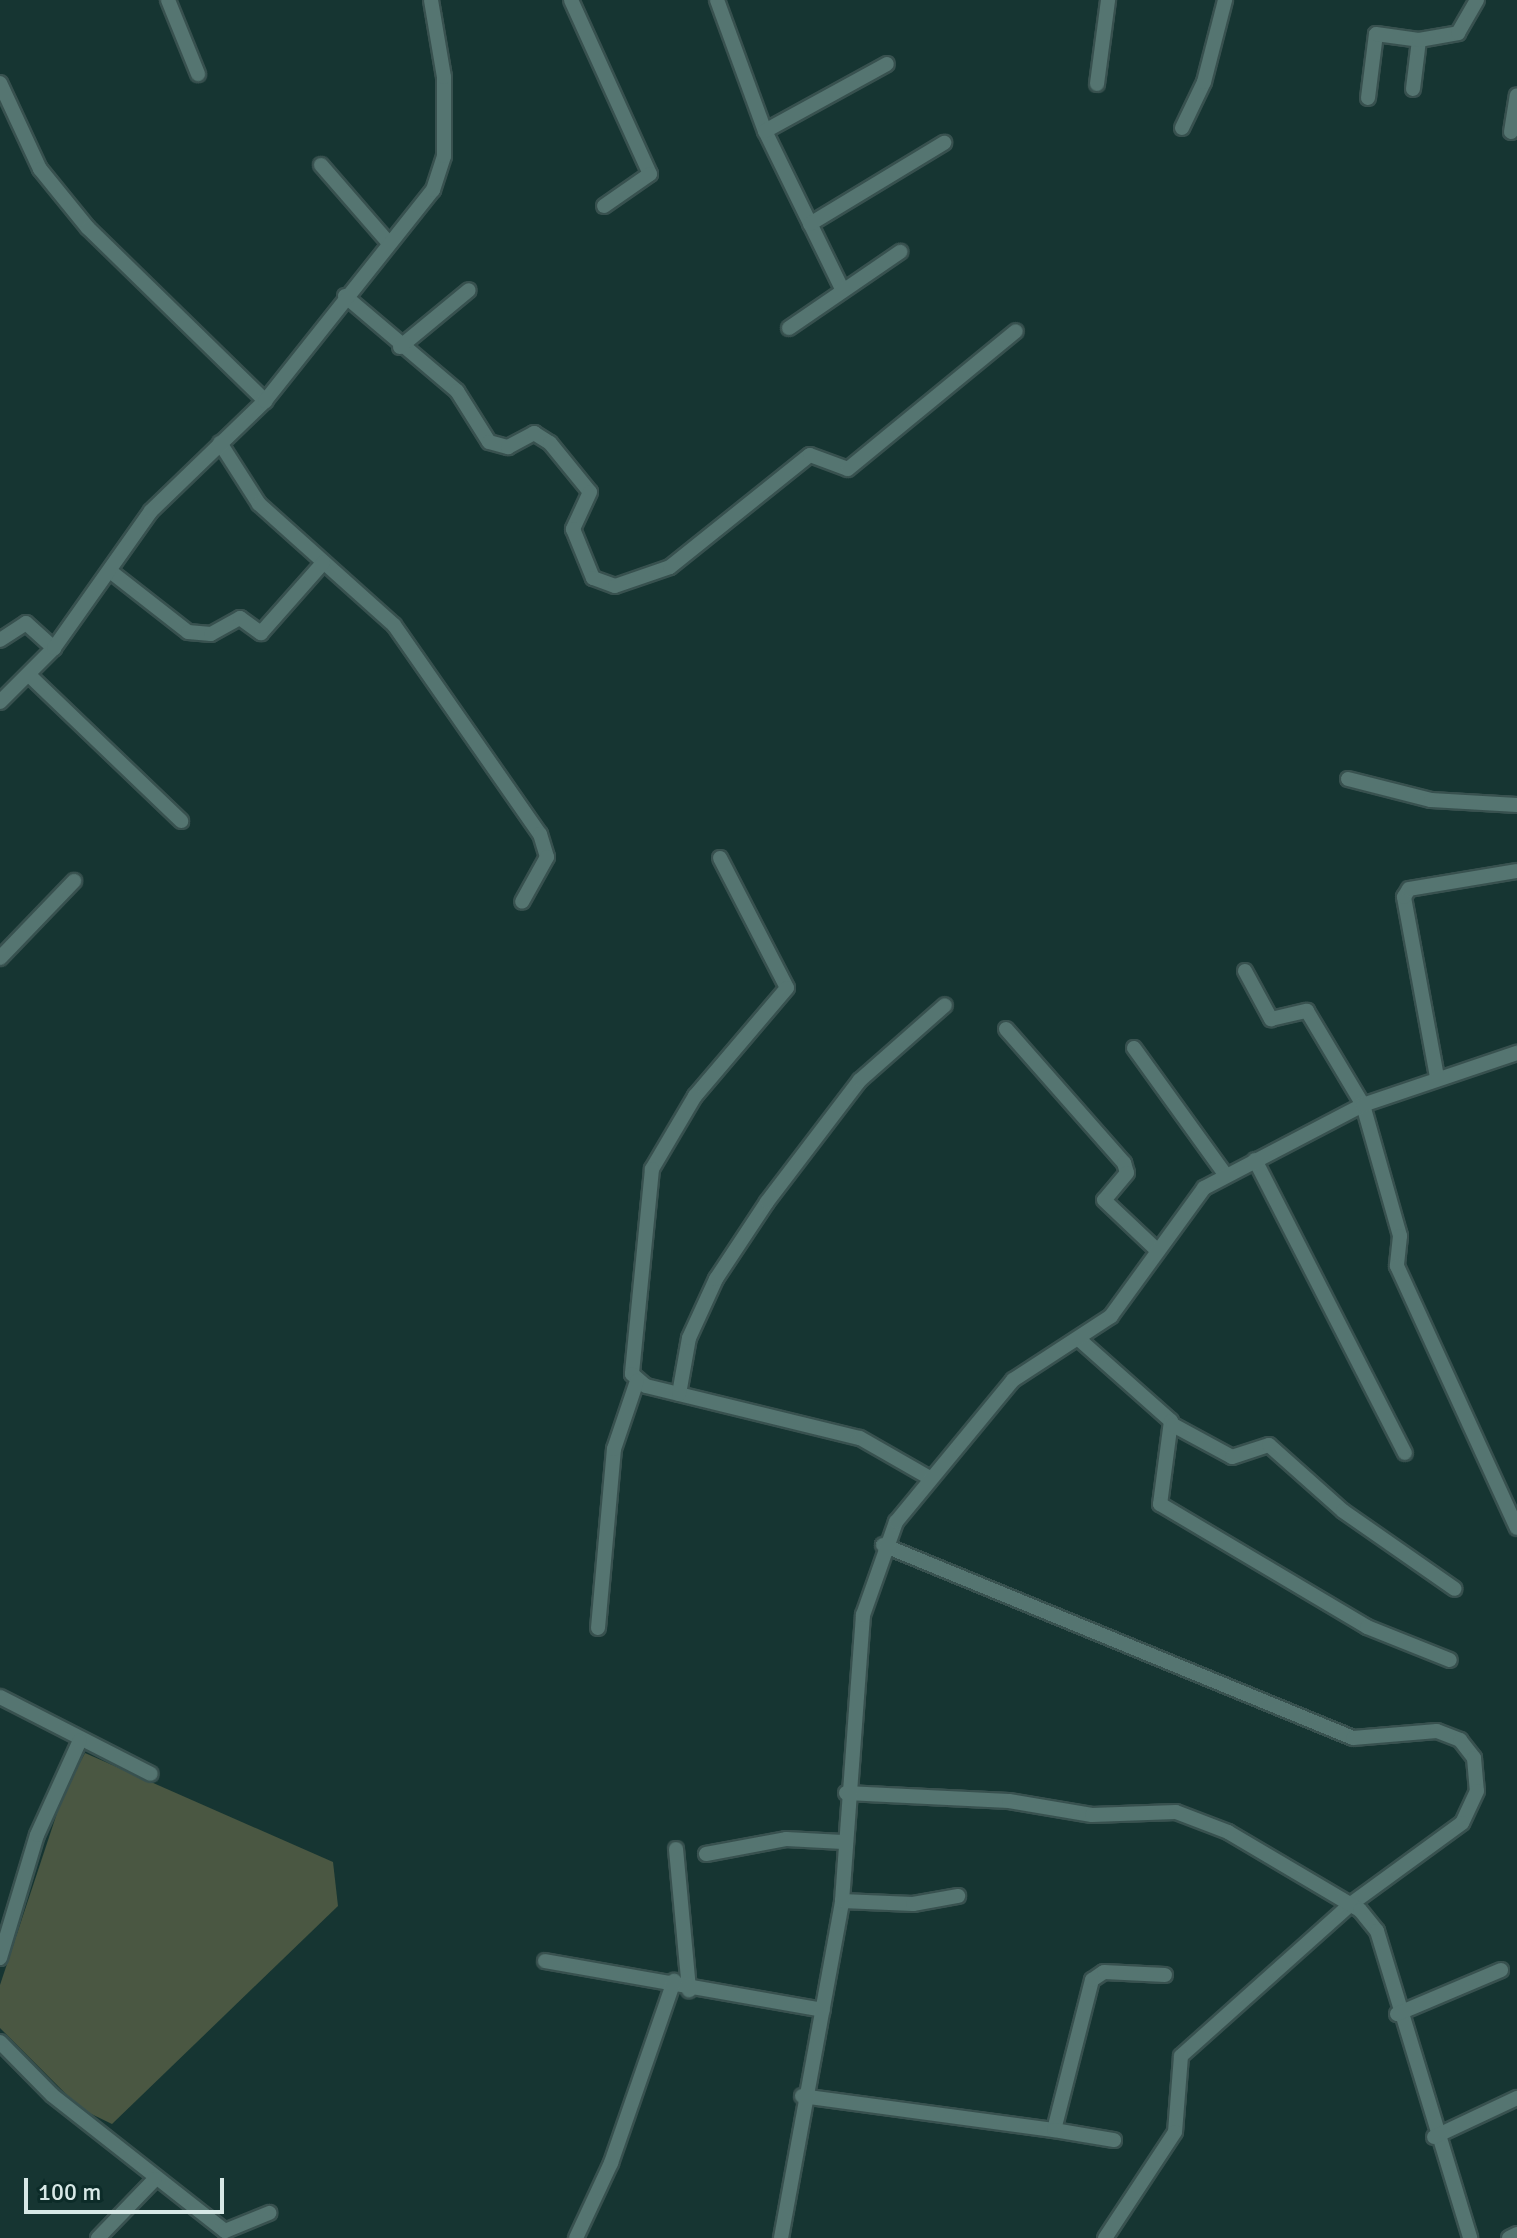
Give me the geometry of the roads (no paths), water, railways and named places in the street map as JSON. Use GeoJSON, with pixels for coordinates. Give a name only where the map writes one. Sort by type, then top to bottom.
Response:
{"type":"FeatureCollection","features":[{"type":"Feature","properties":{"kind":"street"},"geometry":{"type":"LineString","coordinates":[[168,0],[198,74]]}},
{"type":"Feature","properties":{"kind":"street"},"geometry":{"type":"LineString","coordinates":[[0,702],[54,648],[151,511],[265,401],[345,296],[433,190],[444,156],[444,77],[431,0]]}},
{"type":"Feature","properties":{"kind":"street"},"geometry":{"type":"LineString","coordinates":[[571,0],[650,174],[604,206]]}},
{"type":"Feature","properties":{"kind":"street"},"geometry":{"type":"LineString","coordinates":[[717,0],[765,131],[842,289]]}},
{"type":"Feature","properties":{"kind":"street"},"geometry":{"type":"LineString","coordinates":[[1097,84],[1108,0]]}},
{"type":"Feature","properties":{"kind":"street"},"geometry":{"type":"LineString","coordinates":[[1182,128],[1204,82],[1225,0]]}},
{"type":"Feature","properties":{"kind":"street"},"geometry":{"type":"LineString","coordinates":[[1368,98],[1376,34],[1419,40],[1464,29],[1477,0]]}},
{"type":"Feature","properties":{"kind":"street"},"geometry":{"type":"LineString","coordinates":[[1413,89],[1419,40]]}},
{"type":"Feature","properties":{"kind":"street"},"geometry":{"type":"LineString","coordinates":[[765,131],[887,64]]}},
{"type":"Feature","properties":{"kind":"street"},"geometry":{"type":"LineString","coordinates":[[0,83],[40,169],[88,228],[265,401]]}},
{"type":"Feature","properties":{"kind":"street"},"geometry":{"type":"LineString","coordinates":[[1511,132],[1517,95]]}},
{"type":"Feature","properties":{"kind":"street"},"geometry":{"type":"LineString","coordinates":[[810,224],[944,143]]}},
{"type":"Feature","properties":{"kind":"street"},"geometry":{"type":"LineString","coordinates":[[321,165],[388,242]]}},
{"type":"Feature","properties":{"kind":"street"},"geometry":{"type":"LineString","coordinates":[[789,328],[900,252]]}},
{"type":"Feature","properties":{"kind":"street"},"geometry":{"type":"LineString","coordinates":[[400,347],[469,290]]}},
{"type":"Feature","properties":{"kind":"street"},"geometry":{"type":"LineString","coordinates":[[345,296],[400,347],[457,391],[489,442],[500,449],[534,433],[550,443],[590,492],[573,529],[593,578],[615,586],[670,567],[810,455],[848,469],[1016,331]]}},
{"type":"Feature","properties":{"kind":"street"},"geometry":{"type":"LineString","coordinates":[[220,443],[259,504],[394,625],[540,834],[547,857],[522,902]]}},
{"type":"Feature","properties":{"kind":"street"},"geometry":{"type":"LineString","coordinates":[[110,571],[188,632],[211,634],[240,618],[261,633],[323,563]]}},
{"type":"Feature","properties":{"kind":"street"},"geometry":{"type":"LineString","coordinates":[[0,640],[26,623],[54,648]]}},
{"type":"Feature","properties":{"kind":"street"},"geometry":{"type":"LineString","coordinates":[[29,675],[181,821]]}},
{"type":"Feature","properties":{"kind":"street"},"geometry":{"type":"LineString","coordinates":[[1348,779],[1431,800],[1517,805]]}},
{"type":"Feature","properties":{"kind":"street"},"geometry":{"type":"LineString","coordinates":[[598,1628],[614,1449],[637,1381],[632,1369],[652,1169],[695,1096],[787,988],[720,858]]}},
{"type":"Feature","properties":{"kind":"street"},"geometry":{"type":"LineString","coordinates":[[1437,1077],[1404,897],[1409,889],[1517,871]]}},
{"type":"Feature","properties":{"kind":"street"},"geometry":{"type":"LineString","coordinates":[[0,958],[74,881]]}},
{"type":"Feature","properties":{"kind":"street"},"geometry":{"type":"LineString","coordinates":[[1245,971],[1271,1019],[1307,1011],[1363,1105],[1400,1236],[1400,1275],[1517,1528]]}},
{"type":"Feature","properties":{"kind":"street"},"geometry":{"type":"LineString","coordinates":[[679,1394],[689,1338],[716,1279],[767,1202],[860,1080],[945,1005]]}},
{"type":"Feature","properties":{"kind":"street"},"geometry":{"type":"LineString","coordinates":[[1006,1029],[1124,1163],[1127,1173],[1104,1200],[1158,1251]]}},
{"type":"Feature","properties":{"kind":"street"},"geometry":{"type":"LineString","coordinates":[[1134,1048],[1225,1174]]}},
{"type":"Feature","properties":{"kind":"street"},"geometry":{"type":"LineString","coordinates":[[781,2238],[802,2096],[823,2010],[842,1901],[846,1793],[863,1615],[883,1545],[928,1477],[1022,1371],[1081,1341],[1126,1298],[1204,1188],[1225,1174],[1363,1105],[1437,1077],[1517,1053]]}},
{"type":"Feature","properties":{"kind":"street"},"geometry":{"type":"LineString","coordinates":[[1255,1160],[1405,1453]]}},
{"type":"Feature","properties":{"kind":"street"},"geometry":{"type":"LineString","coordinates":[[1081,1341],[1173,1425],[1232,1457],[1269,1445],[1343,1511],[1455,1589]]}},
{"type":"Feature","properties":{"kind":"street"},"geometry":{"type":"LineString","coordinates":[[637,1381],[860,1438],[928,1477]]}},
{"type":"Feature","properties":{"kind":"street"},"geometry":{"type":"LineString","coordinates":[[1173,1425],[1160,1504],[1367,1627],[1450,1660]]}},
{"type":"Feature","properties":{"kind":"street"},"geometry":{"type":"LineString","coordinates":[[883,1545],[1353,1738],[1420,1729],[1460,1740],[1474,1758],[1477,1791],[1467,1816],[1436,1848],[1351,1904],[1181,2056],[1175,2132],[1105,2238]]}},
{"type":"Feature","properties":{"kind":"street"},"geometry":{"type":"LineString","coordinates":[[0,1697],[151,1774]]}},
{"type":"Feature","properties":{"kind":"street"},"geometry":{"type":"LineString","coordinates":[[0,1958],[37,1835],[80,1740]]}},
{"type":"Feature","properties":{"kind":"street"},"geometry":{"type":"LineString","coordinates":[[846,1793],[1009,1801],[1092,1815],[1176,1812],[1228,1832],[1351,1904],[1377,1931],[1397,2014],[1434,2137],[1470,2238]]}},
{"type":"Feature","properties":{"kind":"street"},"geometry":{"type":"LineString","coordinates":[[706,1854],[786,1839],[843,1842]]}},
{"type":"Feature","properties":{"kind":"street"},"geometry":{"type":"LineString","coordinates":[[676,1849],[689,1990]]}},
{"type":"Feature","properties":{"kind":"street"},"geometry":{"type":"LineString","coordinates":[[842,1901],[913,1904],[958,1896]]}},
{"type":"Feature","properties":{"kind":"street"},"geometry":{"type":"LineString","coordinates":[[545,1961],[674,1981],[689,1990],[823,2010]]}},
{"type":"Feature","properties":{"kind":"street"},"geometry":{"type":"LineString","coordinates":[[1397,2014],[1501,1970]]}},
{"type":"Feature","properties":{"kind":"street"},"geometry":{"type":"LineString","coordinates":[[1054,2130],[1092,1980],[1104,1972],[1165,1975]]}},
{"type":"Feature","properties":{"kind":"street"},"geometry":{"type":"LineString","coordinates":[[576,2238],[611,2163],[674,1981]]}},
{"type":"Feature","properties":{"kind":"street"},"geometry":{"type":"LineString","coordinates":[[0,2042],[155,2179],[225,2231],[269,2213]]}},
{"type":"Feature","properties":{"kind":"street"},"geometry":{"type":"LineString","coordinates":[[802,2096],[1114,2140]]}},
{"type":"Feature","properties":{"kind":"street"},"geometry":{"type":"LineString","coordinates":[[1434,2137],[1517,2098]]}},
{"type":"Feature","properties":{"kind":"street"},"geometry":{"type":"LineString","coordinates":[[98,2238],[155,2179]]}},
{"type":"Feature","properties":{"kind":"street"},"geometry":{"type":"LineString","coordinates":[[1509,2238],[1517,2234]]}}]}
